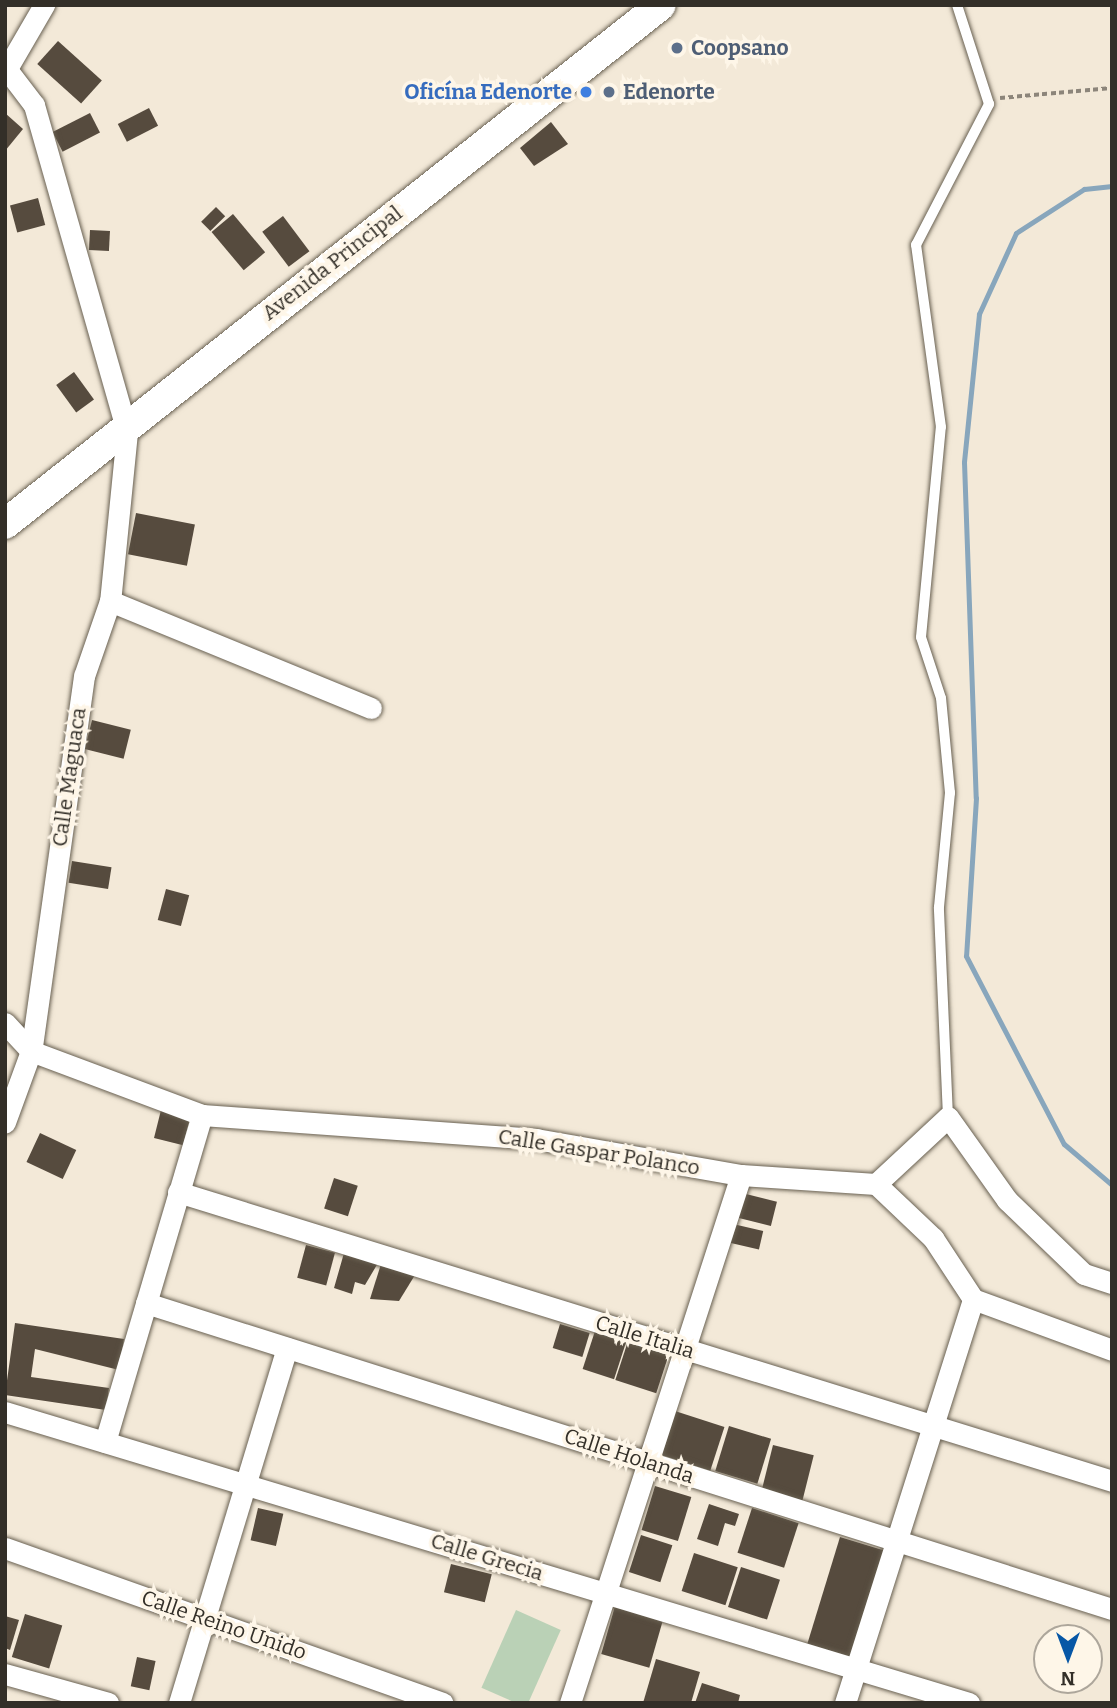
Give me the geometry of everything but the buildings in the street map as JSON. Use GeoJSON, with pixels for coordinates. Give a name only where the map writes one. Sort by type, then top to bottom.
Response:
{"type":"FeatureCollection","features":[{"type":"Feature","properties":{"kind":"main road","name":"Avenida Principal"},"geometry":{"type":"LineString","coordinates":[[5,524],[127,432],[291,295],[661,5]]}},
{"type":"Feature","properties":{"kind":"street"},"geometry":{"type":"LineString","coordinates":[[44,5],[6,69],[34,105],[127,432]]}},
{"type":"Feature","properties":{"kind":"street","name":"Calle Maguaca"},"geometry":{"type":"LineString","coordinates":[[5,1122],[31,1051],[84,676],[110,601],[127,432]]}},
{"type":"Feature","properties":{"kind":"street"},"geometry":{"type":"LineString","coordinates":[[110,601],[372,708]]}},
{"type":"Feature","properties":{"kind":"street","name":"Calle Gaspar Polanco"},"geometry":{"type":"LineString","coordinates":[[5,1023],[31,1051],[202,1115],[536,1139],[741,1175],[876,1184]]}},
{"type":"Feature","properties":{"kind":"street"},"geometry":{"type":"LineString","coordinates":[[5,1037],[31,1051]]}},
{"type":"Feature","properties":{"kind":"street"},"geometry":{"type":"LineString","coordinates":[[105,1442],[202,1115]]}},
{"type":"Feature","properties":{"kind":"street"},"geometry":{"type":"LineString","coordinates":[[1112,1283],[1084,1274],[1007,1200],[948,1117],[876,1184],[933,1238],[973,1299],[1112,1350]]}},
{"type":"Feature","properties":{"kind":"street"},"geometry":{"type":"LineString","coordinates":[[570,1703],[741,1175]]}},
{"type":"Feature","properties":{"kind":"street","name":"Calle Italia"},"geometry":{"type":"LineString","coordinates":[[178,1192],[1112,1481]]}},
{"type":"Feature","properties":{"kind":"street"},"geometry":{"type":"LineString","coordinates":[[845,1703],[973,1299]]}},
{"type":"Feature","properties":{"kind":"street","name":"Calle Holanda"},"geometry":{"type":"LineString","coordinates":[[146,1303],[1112,1609]]}},
{"type":"Feature","properties":{"kind":"street"},"geometry":{"type":"LineString","coordinates":[[179,1703],[286,1348]]}},
{"type":"Feature","properties":{"kind":"street","name":"Calle Grecia"},"geometry":{"type":"LineString","coordinates":[[5,1412],[969,1703]]}},
{"type":"Feature","properties":{"kind":"street","name":"Calle Reino Unido"},"geometry":{"type":"LineString","coordinates":[[5,1548],[442,1703]]}},
{"type":"Feature","properties":{"kind":"street"},"geometry":{"type":"LineString","coordinates":[[5,1674],[108,1703]]}},
{"type":"Feature","properties":{"kind":"lane"},"geometry":{"type":"LineString","coordinates":[[948,1117],[939,907],[950,793],[941,698],[921,637],[941,427],[916,245],[989,104],[957,5]]}},
{"type":"Feature","properties":{"kind":"path"},"geometry":{"type":"LineString","coordinates":[[989,104],[1010,93],[1112,88]]}},
{"type":"Feature","properties":{"kind":"green space"},"geometry":{"type":"Polygon","coordinates":[[[516,1610],[561,1630],[528,1703],[516,1703],[481,1688],[516,1610]]]}},
{"type":"Feature","properties":{"kind":"waterway"},"geometry":{"type":"LineString","coordinates":[[1112,186],[1084,189],[1016,233],[979,314],[964,462],[976,798],[966,956],[1064,1144],[1112,1185]]}},
{"type":"Feature","properties":{"kind":"place","name":"Coopsano"},"geometry":{"type":"Point","coordinates":[677,48]}},
{"type":"Feature","properties":{"kind":"place","name":"Oficína Edenorte"},"geometry":{"type":"Point","coordinates":[586,92]}},
{"type":"Feature","properties":{"kind":"place","name":"Edenorte"},"geometry":{"type":"Point","coordinates":[609,92]}}]}
